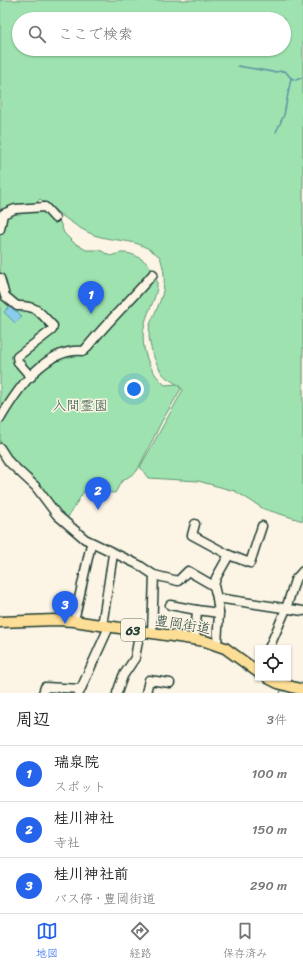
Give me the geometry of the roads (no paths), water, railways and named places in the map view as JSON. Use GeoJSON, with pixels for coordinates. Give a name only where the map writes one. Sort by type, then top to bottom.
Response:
{"type":"FeatureCollection","features":[{"type":"Feature","properties":{"kind":"main road","name":"豊岡街道"},"geometry":{"type":"LineString","coordinates":[[0,622],[55,620],[74,621],[195,639],[217,644],[232,652],[255,669]]}},
{"type":"Feature","properties":{"kind":"main road"},"geometry":{"type":"LineString","coordinates":[[272,681],[286,690],[303,690]]}},
{"type":"Feature","properties":{"kind":"street"},"geometry":{"type":"LineString","coordinates":[[0,229],[3,214],[15,209],[45,207],[55,218]]}},
{"type":"Feature","properties":{"kind":"street"},"geometry":{"type":"LineString","coordinates":[[0,419],[18,391],[51,358],[63,354],[84,351],[98,332],[128,304],[153,274]]}},
{"type":"Feature","properties":{"kind":"street"},"geometry":{"type":"LineString","coordinates":[[1,284],[5,296],[17,306],[26,306],[36,309],[53,326],[52,330],[17,357],[18,362],[31,377]]}},
{"type":"Feature","properties":{"kind":"street"},"geometry":{"type":"LineString","coordinates":[[0,448],[9,462],[36,488],[56,515],[91,544],[140,565],[154,575],[178,581],[188,571],[214,586]]}},
{"type":"Feature","properties":{"kind":"street"},"geometry":{"type":"LineString","coordinates":[[195,524],[192,535],[229,555],[250,563],[262,526]]}},
{"type":"Feature","properties":{"kind":"street"},"geometry":{"type":"LineString","coordinates":[[74,621],[91,544]]}},
{"type":"Feature","properties":{"kind":"street"},"geometry":{"type":"LineString","coordinates":[[43,693],[45,687],[80,691],[106,626],[113,554]]}},
{"type":"Feature","properties":{"kind":"street"},"geometry":{"type":"LineString","coordinates":[[217,644],[219,613],[214,586],[216,578],[229,555]]}},
{"type":"Feature","properties":{"kind":"street"},"geometry":{"type":"LineString","coordinates":[[270,645],[286,609],[295,580],[303,571]]}},
{"type":"Feature","properties":{"kind":"street"},"geometry":{"type":"LineString","coordinates":[[152,633],[154,575]]}},
{"type":"Feature","properties":{"kind":"street"},"geometry":{"type":"LineString","coordinates":[[217,598],[303,611]]}},
{"type":"Feature","properties":{"kind":"street"},"geometry":{"type":"LineString","coordinates":[[170,605],[219,613]]}},
{"type":"Feature","properties":{"kind":"street"},"geometry":{"type":"LineString","coordinates":[[195,639],[197,610]]}},
{"type":"Feature","properties":{"kind":"street"},"geometry":{"type":"LineString","coordinates":[[117,693],[123,676],[135,658],[138,641],[136,631]]}},
{"type":"Feature","properties":{"kind":"street"},"geometry":{"type":"LineString","coordinates":[[146,693],[149,680],[170,683]]}},
{"type":"Feature","properties":{"kind":"water"},"geometry":{"type":"Polygon","coordinates":[[[11,305],[22,317],[15,323],[4,312],[11,305]]]}},
{"type":"Feature","properties":{"kind":"waterway"},"geometry":{"type":"LineString","coordinates":[[238,66],[273,72],[285,71],[291,78],[296,80],[303,77]]}},
{"type":"Feature","properties":{"kind":"waterway"},"geometry":{"type":"LineString","coordinates":[[276,132],[284,115],[291,78]]}},
{"type":"Feature","properties":{"kind":"place","name":"瑞泉院"},"geometry":{"type":"Point","coordinates":[91,314]}},
{"type":"Feature","properties":{"kind":"place","name":"桂川神社"},"geometry":{"type":"Point","coordinates":[98,510]}},
{"type":"Feature","properties":{"kind":"place","name":"桂川神社前"},"geometry":{"type":"Point","coordinates":[65,624]}},
{"type":"Feature","properties":{"kind":"park label","name":"入間霊園"},"geometry":{"type":"Point","coordinates":[80,405]}}]}
